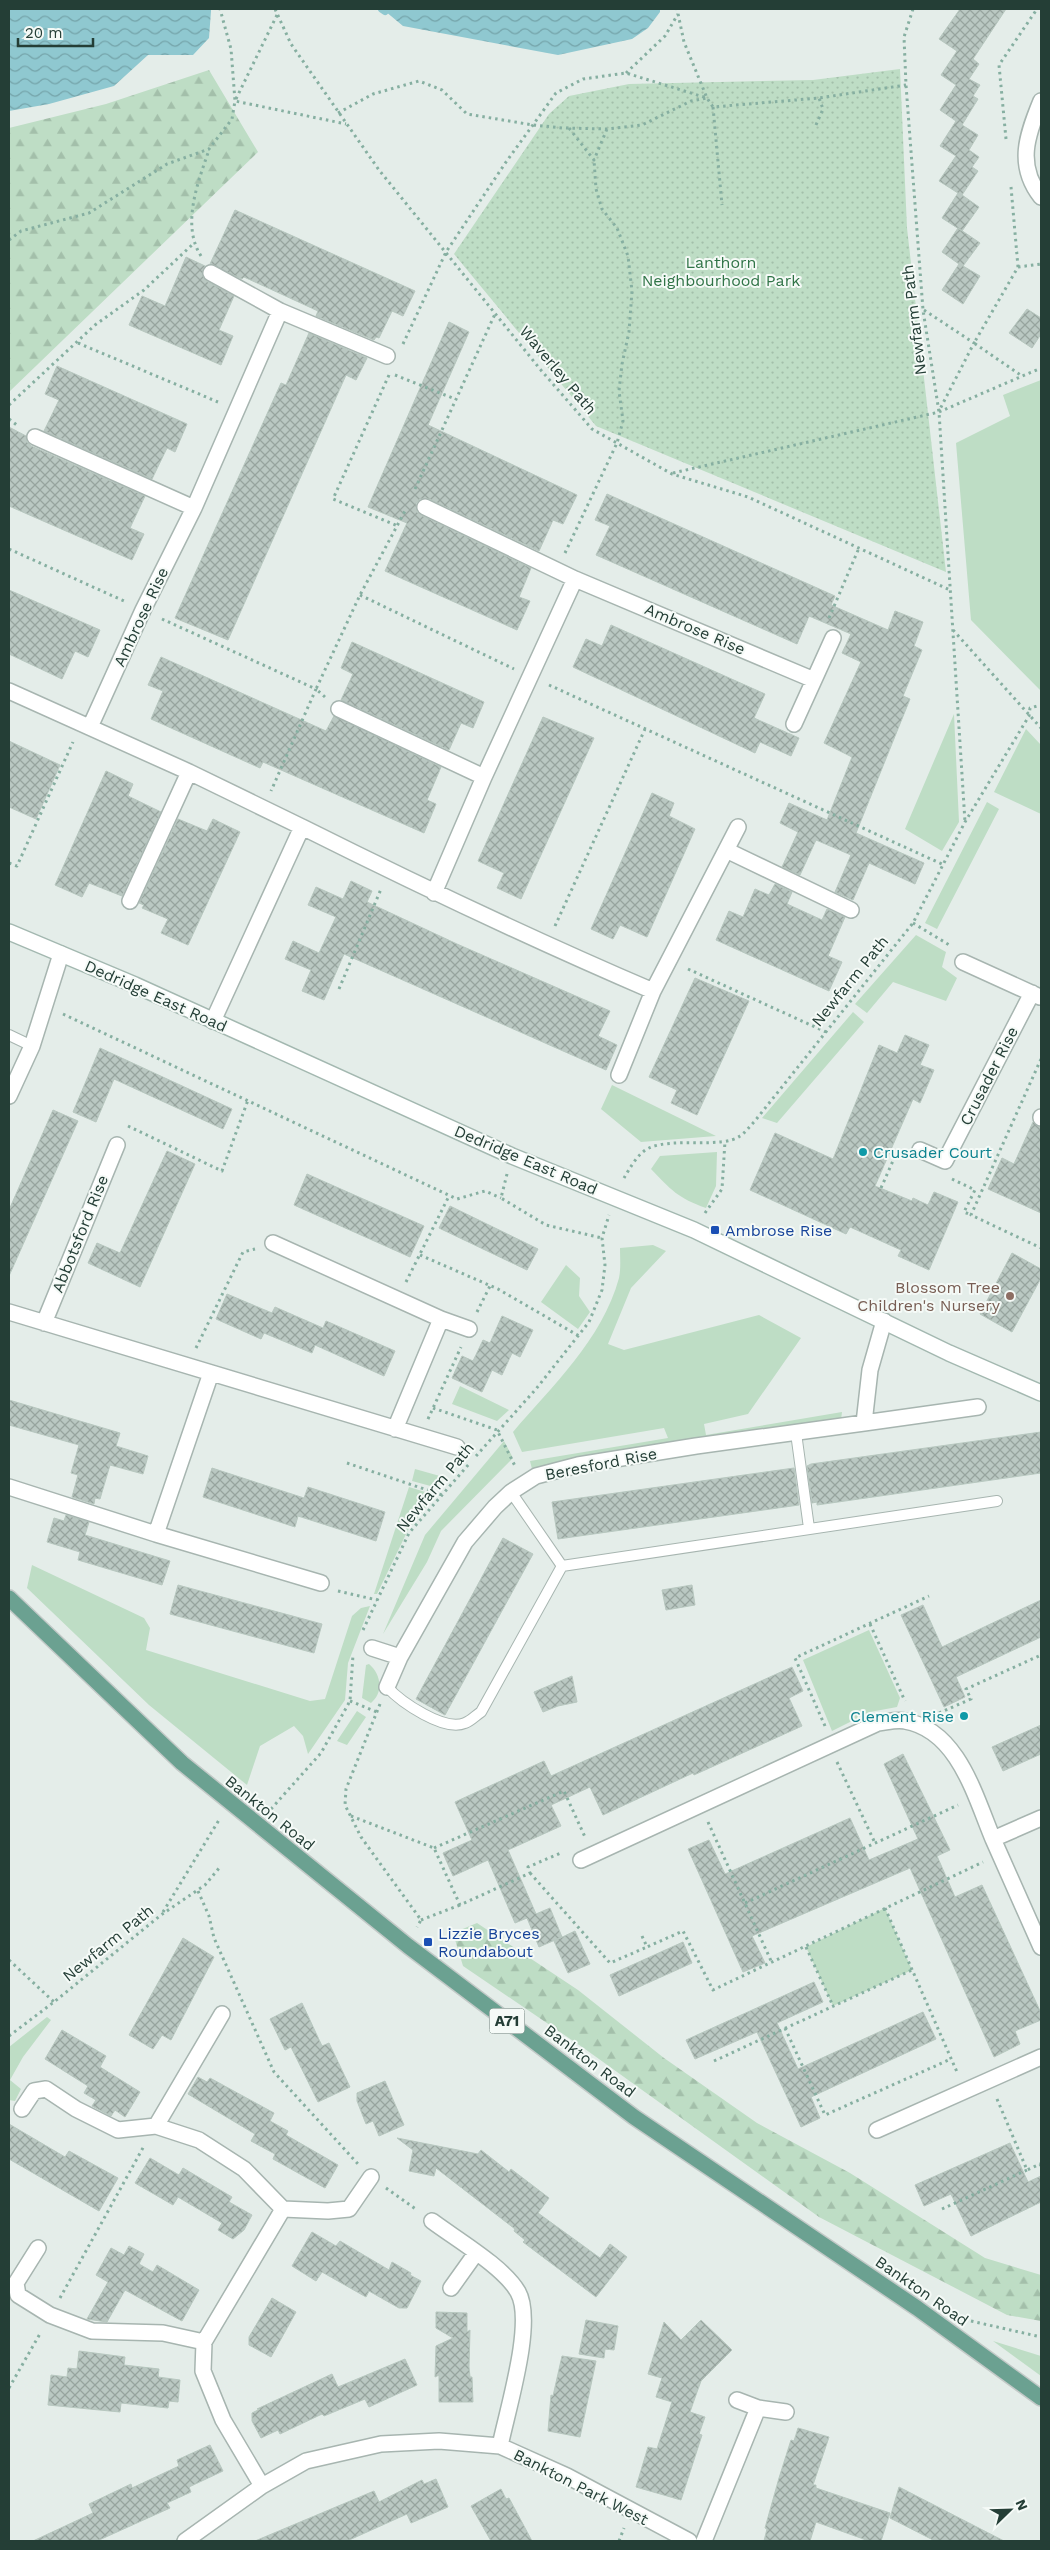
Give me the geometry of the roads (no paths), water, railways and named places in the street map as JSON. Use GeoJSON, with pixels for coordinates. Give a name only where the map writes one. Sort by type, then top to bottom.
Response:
{"type":"FeatureCollection","features":[{"type":"Feature","properties":{"kind":"main road","name":"Bankton Road"},"geometry":{"type":"LineString","coordinates":[[9,1598],[182,1763],[408,1946],[634,2117],[916,2308],[1041,2398]]}},
{"type":"Feature","properties":{"kind":"street"},"geometry":{"type":"LineString","coordinates":[[1041,101],[1028,135],[1026,162],[1032,186],[1041,197]]}},
{"type":"Feature","properties":{"kind":"street"},"geometry":{"type":"LineString","coordinates":[[211,273],[280,311],[393,353]]}},
{"type":"Feature","properties":{"kind":"street","name":"Ambrose Rise"},"geometry":{"type":"LineString","coordinates":[[86,725],[194,508],[280,311]]}},
{"type":"Feature","properties":{"kind":"street"},"geometry":{"type":"LineString","coordinates":[[35,438],[194,508]]}},
{"type":"Feature","properties":{"kind":"street","name":"Ambrose Rise"},"geometry":{"type":"LineString","coordinates":[[425,507],[575,579],[814,680]]}},
{"type":"Feature","properties":{"kind":"street"},"geometry":{"type":"LineString","coordinates":[[434,893],[484,776],[532,677],[575,579]]}},
{"type":"Feature","properties":{"kind":"street"},"geometry":{"type":"LineString","coordinates":[[794,724],[833,638]]}},
{"type":"Feature","properties":{"kind":"street"},"geometry":{"type":"LineString","coordinates":[[9,691],[189,772],[434,893],[546,945],[653,991]]}},
{"type":"Feature","properties":{"kind":"street"},"geometry":{"type":"LineString","coordinates":[[339,709],[484,776]]}},
{"type":"Feature","properties":{"kind":"street"},"geometry":{"type":"LineString","coordinates":[[130,901],[189,772]]}},
{"type":"Feature","properties":{"kind":"street"},"geometry":{"type":"LineString","coordinates":[[213,1021],[302,827]]}},
{"type":"Feature","properties":{"kind":"street"},"geometry":{"type":"LineString","coordinates":[[619,1075],[653,991],[738,827]]}},
{"type":"Feature","properties":{"kind":"street"},"geometry":{"type":"LineString","coordinates":[[726,850],[851,910]]}},
{"type":"Feature","properties":{"kind":"street","name":"Dedridge East Road"},"geometry":{"type":"LineString","coordinates":[[9,932],[135,984],[512,1156],[694,1230],[949,1353],[1041,1393]]}},
{"type":"Feature","properties":{"kind":"street"},"geometry":{"type":"LineString","coordinates":[[9,1096],[32,1046],[61,954]]}},
{"type":"Feature","properties":{"kind":"street","name":"Crusader Rise"},"geometry":{"type":"LineString","coordinates":[[920,1150],[945,1161],[1037,996],[963,962]]}},
{"type":"Feature","properties":{"kind":"street","name":"Abbotsford Rise"},"geometry":{"type":"LineString","coordinates":[[44,1323],[117,1145]]}},
{"type":"Feature","properties":{"kind":"street"},"geometry":{"type":"LineString","coordinates":[[273,1243],[441,1319],[469,1329]]}},
{"type":"Feature","properties":{"kind":"street"},"geometry":{"type":"LineString","coordinates":[[9,1312],[456,1448]]}},
{"type":"Feature","properties":{"kind":"street"},"geometry":{"type":"LineString","coordinates":[[395,1429],[441,1319]]}},
{"type":"Feature","properties":{"kind":"street"},"geometry":{"type":"LineString","coordinates":[[864,1423],[870,1370],[884,1321]]}},
{"type":"Feature","properties":{"kind":"street"},"geometry":{"type":"LineString","coordinates":[[156,1534],[211,1374]]}},
{"type":"Feature","properties":{"kind":"street","name":"Beresford Rise"},"geometry":{"type":"LineString","coordinates":[[386,1687],[400,1657],[465,1542],[495,1507],[536,1476],[578,1466],[696,1446],[978,1407]]}},
{"type":"Feature","properties":{"kind":"street"},"geometry":{"type":"LineString","coordinates":[[9,1487],[156,1534],[321,1583]]}},
{"type":"Feature","properties":{"kind":"street"},"geometry":{"type":"LineString","coordinates":[[372,1648],[400,1657]]}},
{"type":"Feature","properties":{"kind":"street"},"geometry":{"type":"LineString","coordinates":[[587,1857],[878,1724],[904,1720],[930,1729],[949,1746],[975,1797],[1041,1947]]}},
{"type":"Feature","properties":{"kind":"street"},"geometry":{"type":"LineString","coordinates":[[994,1839],[1041,1818]]}},
{"type":"Feature","properties":{"kind":"street"},"geometry":{"type":"LineString","coordinates":[[156,2126],[222,2014]]}},
{"type":"Feature","properties":{"kind":"street"},"geometry":{"type":"LineString","coordinates":[[877,2130],[1041,2057]]}},
{"type":"Feature","properties":{"kind":"street"},"geometry":{"type":"LineString","coordinates":[[22,2109],[34,2091],[46,2089],[76,2109],[118,2130],[156,2126],[199,2140],[244,2169],[283,2209],[328,2211],[349,2209],[371,2177]]}},
{"type":"Feature","properties":{"kind":"street"},"geometry":{"type":"LineString","coordinates":[[262,2486],[223,2420],[203,2372],[204,2342],[283,2209]]}},
{"type":"Feature","properties":{"kind":"street","name":"Bankton Park West"},"geometry":{"type":"LineString","coordinates":[[432,2221],[507,2277],[518,2293],[524,2313],[521,2347],[500,2446]]}},
{"type":"Feature","properties":{"kind":"street"},"geometry":{"type":"LineString","coordinates":[[38,2248],[16,2283],[18,2295],[50,2315],[92,2331],[163,2332],[204,2342]]}},
{"type":"Feature","properties":{"kind":"street"},"geometry":{"type":"LineString","coordinates":[[451,2288],[476,2253]]}},
{"type":"Feature","properties":{"kind":"street"},"geometry":{"type":"LineString","coordinates":[[737,2400],[758,2408],[786,2412]]}},
{"type":"Feature","properties":{"kind":"street"},"geometry":{"type":"LineString","coordinates":[[704,2541],[758,2408]]}},
{"type":"Feature","properties":{"kind":"street","name":"Bankton Park West"},"geometry":{"type":"LineString","coordinates":[[186,2541],[262,2486],[306,2461],[381,2444],[439,2440],[500,2446],[567,2476],[689,2541]]}},
{"type":"Feature","properties":{"kind":"lane"},"geometry":{"type":"LineString","coordinates":[[9,1035],[32,1046]]}},
{"type":"Feature","properties":{"kind":"lane"},"geometry":{"type":"LineString","coordinates":[[796,1433],[809,1528]]}},
{"type":"Feature","properties":{"kind":"lane"},"geometry":{"type":"LineString","coordinates":[[518,1488],[562,1566]]}},
{"type":"Feature","properties":{"kind":"lane"},"geometry":{"type":"LineString","coordinates":[[562,1566],[997,1501]]}},
{"type":"Feature","properties":{"kind":"lane"},"geometry":{"type":"LineString","coordinates":[[386,1687],[398,1699],[447,1725],[464,1724],[481,1712],[562,1566]]}},
{"type":"Feature","properties":{"kind":"water"},"geometry":{"type":"Polygon","coordinates":[[[9,9],[211,9],[209,38],[193,55],[148,55],[114,86],[49,104],[9,111],[9,9]]]}},
{"type":"Feature","properties":{"kind":"water"},"geometry":{"type":"Polygon","coordinates":[[[387,9],[660,9],[660,12],[648,28],[632,39],[558,55],[403,26],[385,11],[387,9]]]}},
{"type":"Feature","properties":{"kind":"place","name":"Crusader Court"},"geometry":{"type":"Point","coordinates":[863,1152]}},
{"type":"Feature","properties":{"kind":"place","name":"Ambrose Rise"},"geometry":{"type":"Point","coordinates":[715,1230]}},
{"type":"Feature","properties":{"kind":"place","name":"Blossom Tree Children's Nursery"},"geometry":{"type":"Point","coordinates":[1010,1296]}},
{"type":"Feature","properties":{"kind":"place","name":"Clement Rise"},"geometry":{"type":"Point","coordinates":[964,1716]}},
{"type":"Feature","properties":{"kind":"place","name":"Lizzie Bryces Roundabout"},"geometry":{"type":"Point","coordinates":[428,1942]}},
{"type":"Feature","properties":{"kind":"park label","name":"Lanthorn Neighbourhood Park"},"geometry":{"type":"Point","coordinates":[721,271]}}]}
